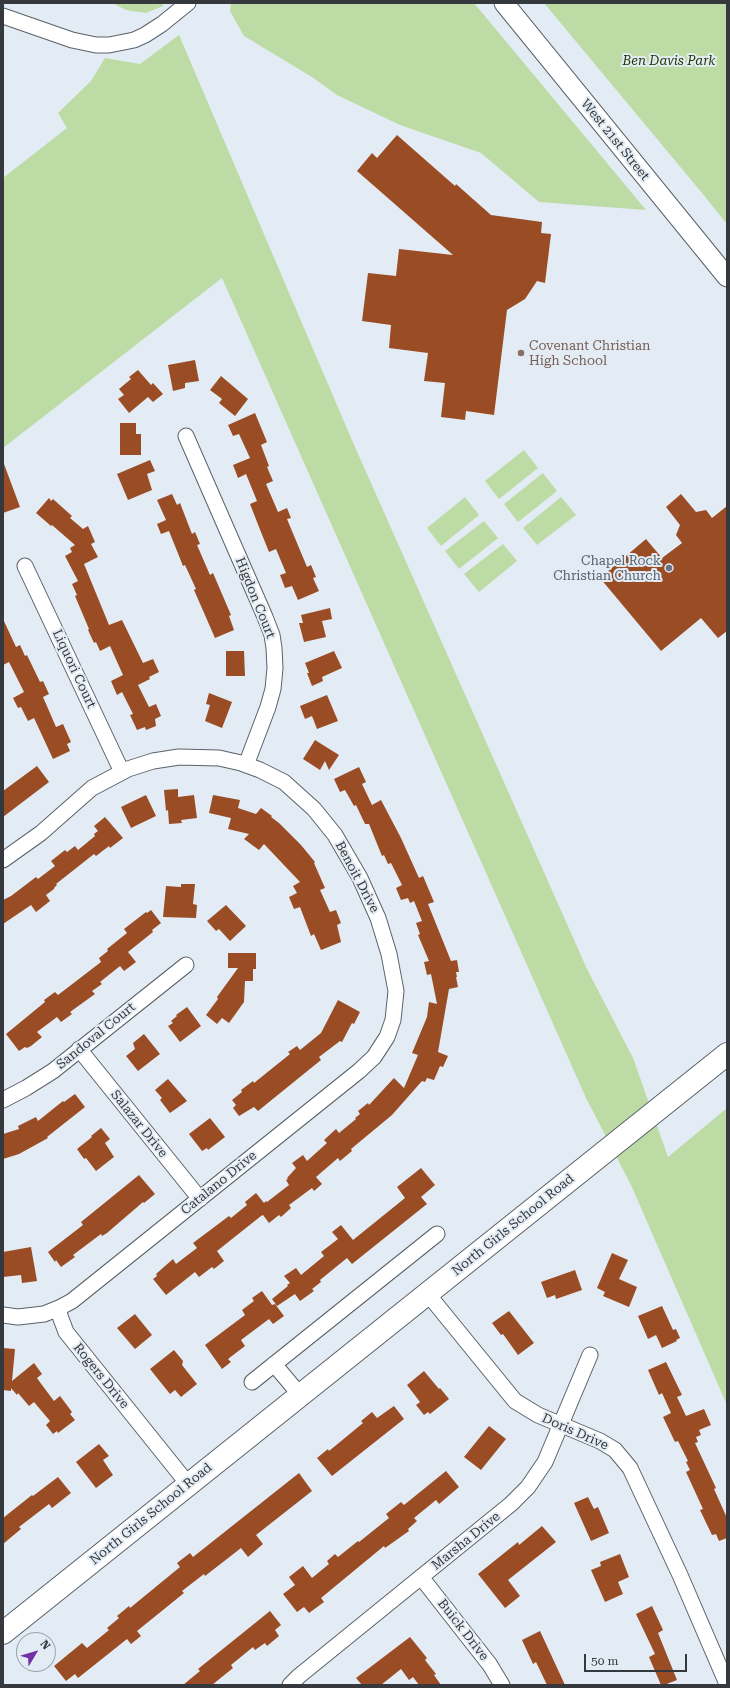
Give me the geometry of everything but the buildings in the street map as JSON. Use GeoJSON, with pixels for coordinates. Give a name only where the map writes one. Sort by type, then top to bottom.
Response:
{"type":"FeatureCollection","features":[{"type":"Feature","properties":{"kind":"main road","name":"North Girls School Road"},"geometry":{"type":"LineString","coordinates":[[3,1633],[727,1054]]}},
{"type":"Feature","properties":{"kind":"street"},"geometry":{"type":"LineString","coordinates":[[3,16],[72,40],[96,45],[109,45],[134,40],[145,35],[162,24],[188,3]]}},
{"type":"Feature","properties":{"kind":"street","name":"West 21st Street"},"geometry":{"type":"LineString","coordinates":[[504,3],[727,277]]}},
{"type":"Feature","properties":{"kind":"street","name":"Higdon Court"},"geometry":{"type":"LineString","coordinates":[[186,436],[272,635],[275,668],[271,695],[246,766]]}},
{"type":"Feature","properties":{"kind":"street","name":"Liquori Court"},"geometry":{"type":"LineString","coordinates":[[26,566],[122,772]]}},
{"type":"Feature","properties":{"kind":"street","name":"Benoit Drive"},"geometry":{"type":"LineString","coordinates":[[3,860],[30,841],[87,792],[122,772],[141,764],[186,757],[219,758],[260,770],[284,782],[314,809],[335,835],[348,856],[368,895],[382,930],[396,990],[394,1015],[391,1026],[376,1054]]}},
{"type":"Feature","properties":{"kind":"street","name":"Sandoval Court"},"geometry":{"type":"LineString","coordinates":[[3,1100],[37,1082],[186,965]]}},
{"type":"Feature","properties":{"kind":"street","name":"Salazar Drive"},"geometry":{"type":"LineString","coordinates":[[79,1049],[200,1199]]}},
{"type":"Feature","properties":{"kind":"street","name":"Catalano Drive"},"geometry":{"type":"LineString","coordinates":[[59,1308],[79,1296],[359,1071],[376,1054]]}},
{"type":"Feature","properties":{"kind":"street"},"geometry":{"type":"LineString","coordinates":[[252,1382],[437,1234]]}},
{"type":"Feature","properties":{"kind":"street","name":"Doris Drive"},"geometry":{"type":"LineString","coordinates":[[427,1294],[515,1401],[538,1415],[600,1441],[615,1450],[630,1468],[680,1575],[727,1684]]}},
{"type":"Feature","properties":{"kind":"street"},"geometry":{"type":"LineString","coordinates":[[3,1315],[18,1317],[34,1316],[59,1308]]}},
{"type":"Feature","properties":{"kind":"street","name":"Rogers Drive"},"geometry":{"type":"LineString","coordinates":[[59,1308],[60,1316],[66,1332],[188,1484]]}},
{"type":"Feature","properties":{"kind":"street","name":"Marsha Drive"},"geometry":{"type":"LineString","coordinates":[[290,1685],[510,1504],[528,1487],[542,1467],[590,1355]]}},
{"type":"Feature","properties":{"kind":"street"},"geometry":{"type":"LineString","coordinates":[[274,1364],[300,1395]]}},
{"type":"Feature","properties":{"kind":"street","name":"Buick Drive"},"geometry":{"type":"LineString","coordinates":[[421,1577],[486,1660],[502,1685]]}},
{"type":"Feature","properties":{"kind":"green space"},"geometry":{"type":"Polygon","coordinates":[[[112,3],[162,3],[163,6],[146,13],[126,10],[112,3]]]}},
{"type":"Feature","properties":{"kind":"green space"},"geometry":{"type":"Polygon","coordinates":[[[231,3],[474,3],[646,210],[539,202],[481,153],[400,125],[337,95],[312,77],[244,36],[230,11],[231,3]]]}},
{"type":"Feature","properties":{"kind":"green space","name":"Ben Davis Park"},"geometry":{"type":"Polygon","coordinates":[[[544,3],[727,3],[727,224],[702,193],[544,3]]]}},
{"type":"Feature","properties":{"kind":"green space"},"geometry":{"type":"Polygon","coordinates":[[[179,35],[351,438],[587,969],[633,1058],[668,1157],[727,1108],[727,1405],[631,1185],[586,1098],[222,278],[3,448],[3,178],[67,128],[58,113],[91,81],[105,58],[140,64],[179,35]]]}},
{"type":"Feature","properties":{"kind":"green space"},"geometry":{"type":"Polygon","coordinates":[[[524,450],[538,468],[499,499],[485,481],[524,450]]]}},
{"type":"Feature","properties":{"kind":"green space"},"geometry":{"type":"Polygon","coordinates":[[[543,473],[557,491],[518,522],[504,504],[543,473]]]}},
{"type":"Feature","properties":{"kind":"green space"},"geometry":{"type":"Polygon","coordinates":[[[465,497],[479,515],[441,546],[427,528],[465,497]]]}},
{"type":"Feature","properties":{"kind":"green space"},"geometry":{"type":"Polygon","coordinates":[[[561,497],[576,515],[537,545],[523,528],[561,497]]]}},
{"type":"Feature","properties":{"kind":"green space"},"geometry":{"type":"Polygon","coordinates":[[[484,521],[498,538],[459,569],[445,551],[484,521]]]}},
{"type":"Feature","properties":{"kind":"green space"},"geometry":{"type":"Polygon","coordinates":[[[503,544],[517,561],[479,592],[464,574],[503,544]]]}},
{"type":"Feature","properties":{"kind":"place","name":"Covenant Christian High School"},"geometry":{"type":"Point","coordinates":[521,353]}},
{"type":"Feature","properties":{"kind":"place","name":"Chapel Rock Christian Church"},"geometry":{"type":"Point","coordinates":[669,568]}}]}
